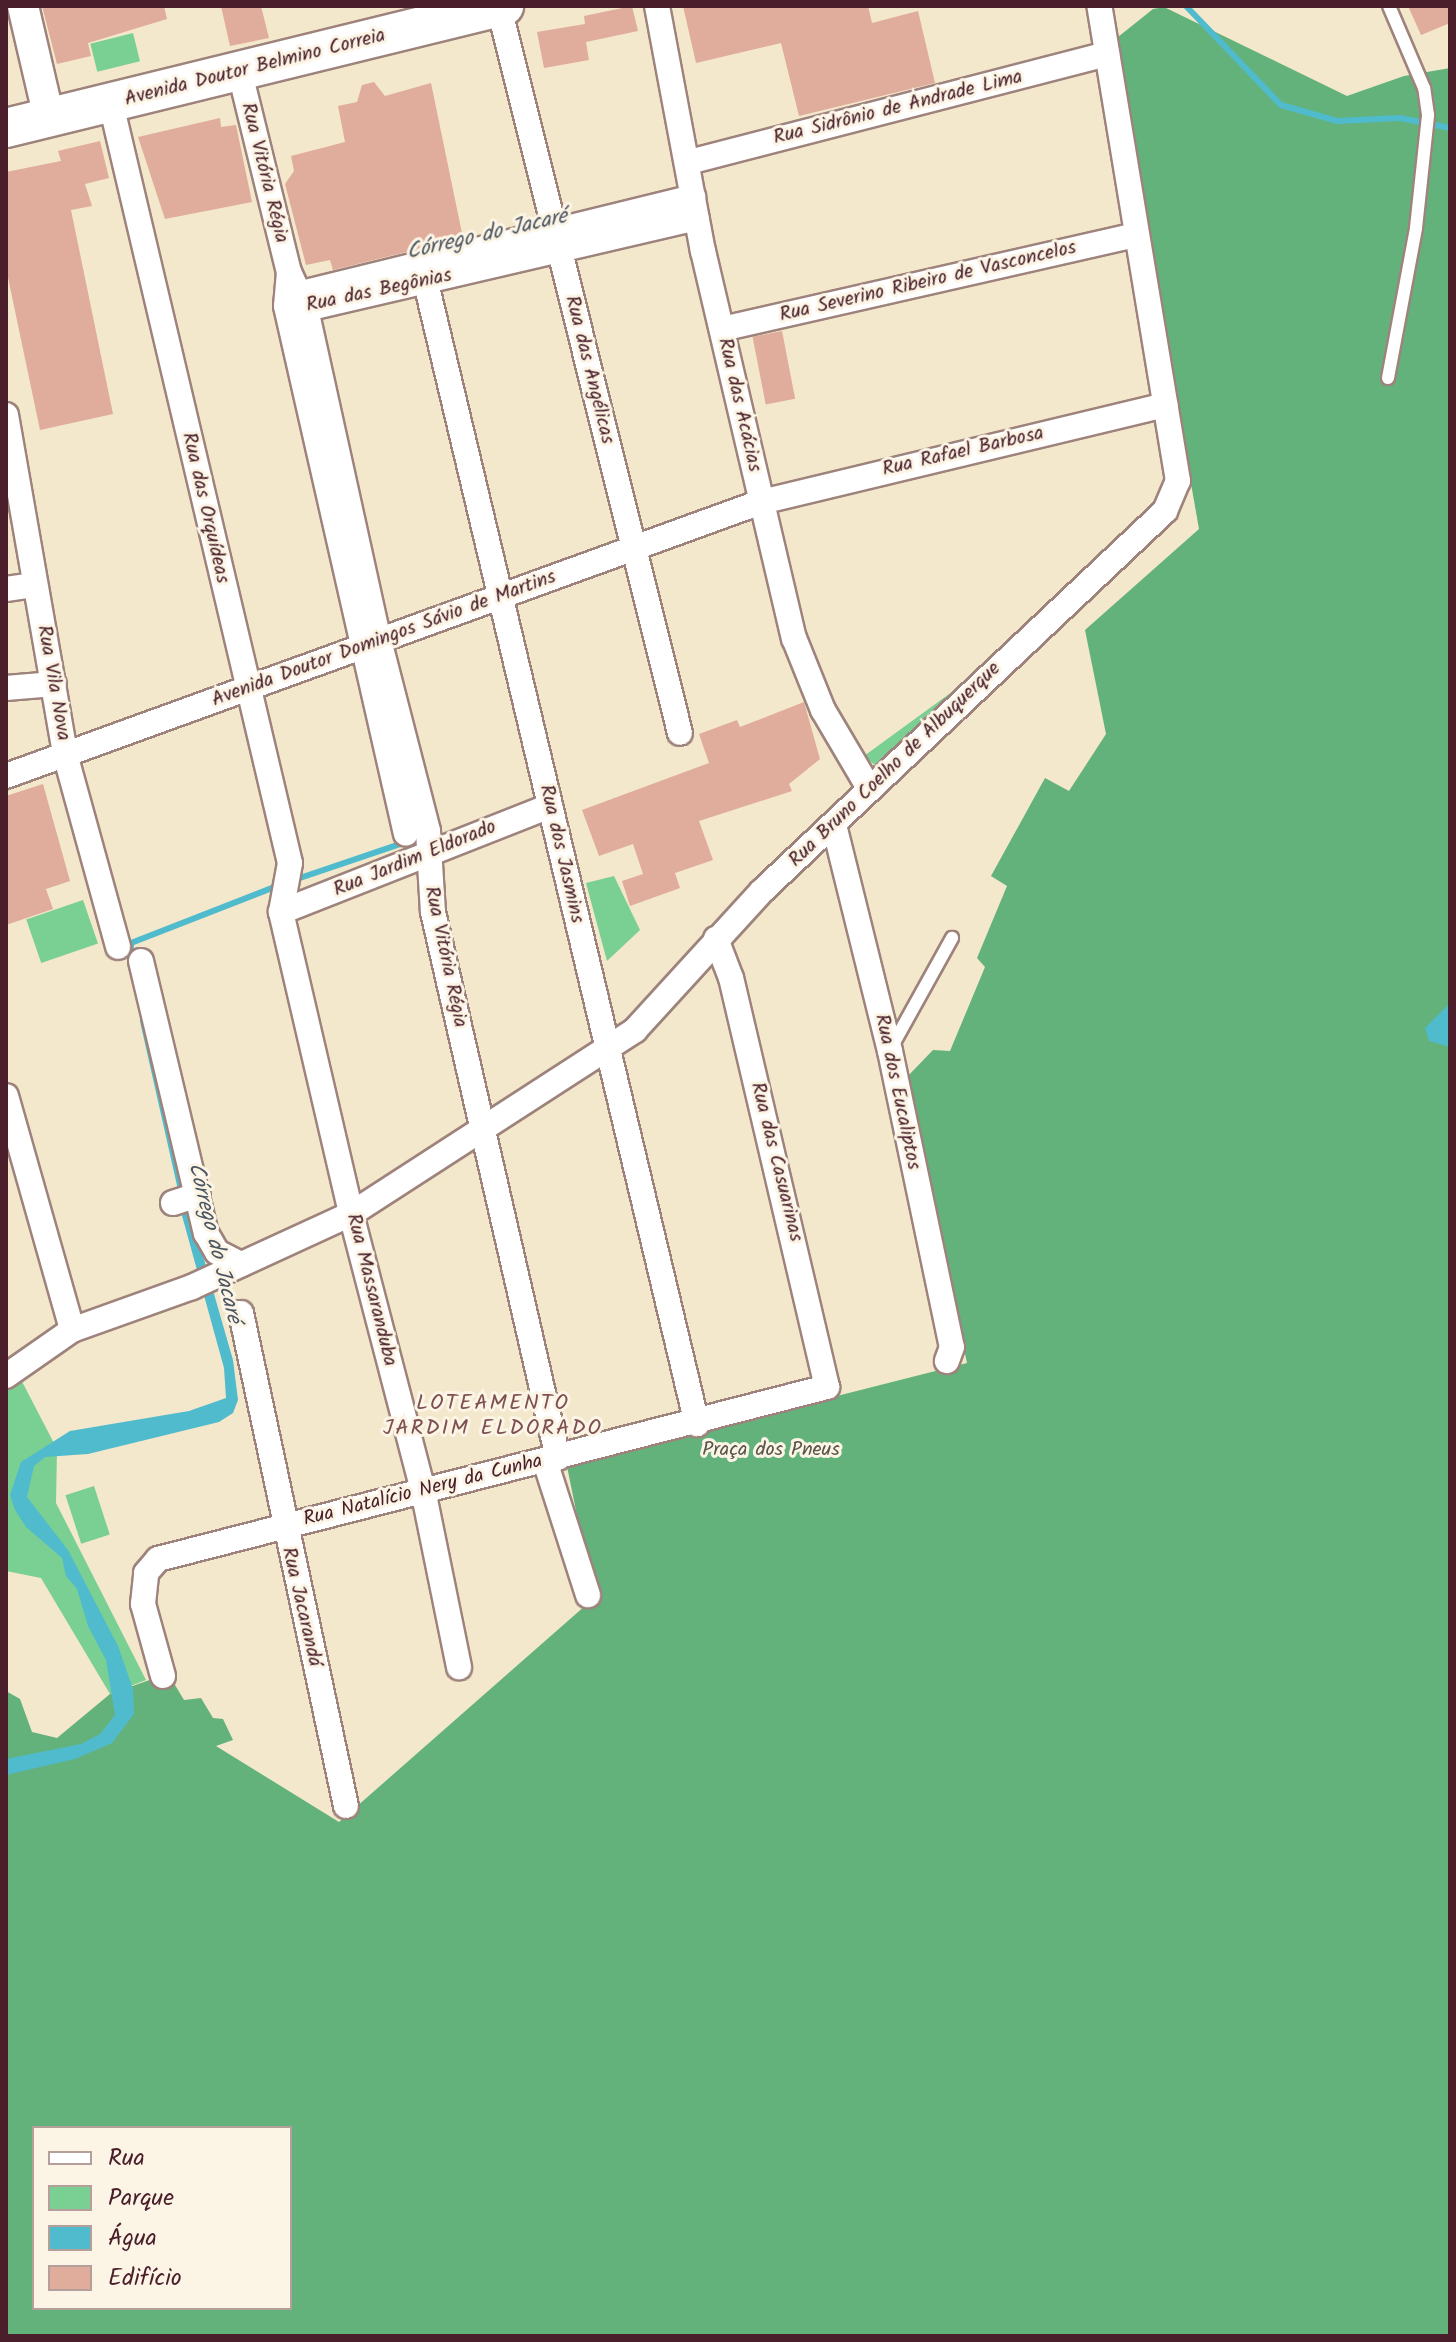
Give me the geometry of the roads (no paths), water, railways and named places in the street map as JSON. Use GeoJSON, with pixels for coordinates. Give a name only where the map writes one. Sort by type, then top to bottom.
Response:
{"type":"FeatureCollection","features":[{"type":"Feature","properties":{"kind":"main road","name":"Avenida Doutor Belmino Correia"},"geometry":{"type":"LineString","coordinates":[[6,128],[501,7]]}},
{"type":"Feature","properties":{"kind":"street"},"geometry":{"type":"LineString","coordinates":[[23,6],[49,118]]}},
{"type":"Feature","properties":{"kind":"street","name":"Rua das Acácias"},"geometry":{"type":"LineString","coordinates":[[657,6],[689,162],[695,207],[722,329],[761,502],[806,674],[845,753],[869,788]]}},
{"type":"Feature","properties":{"kind":"street","name":"Rua Bruno Coelho de Albuquerque"},"geometry":{"type":"LineString","coordinates":[[6,1376],[72,1330],[192,1287],[351,1214],[659,1009],[716,939],[869,788],[1172,502],[1178,481],[1099,6]]}},
{"type":"Feature","properties":{"kind":"street","name":"Rua das Angélicas"},"geometry":{"type":"LineString","coordinates":[[501,7],[680,733]]}},
{"type":"Feature","properties":{"kind":"street","name":"Rua Sidrônio de Andrade Lima"},"geometry":{"type":"LineString","coordinates":[[689,162],[1107,54]]}},
{"type":"Feature","properties":{"kind":"street","name":"Rua Vitória Régia"},"geometry":{"type":"LineString","coordinates":[[240,73],[298,303],[370,644],[406,834]]}},
{"type":"Feature","properties":{"kind":"street","name":"Rua das Orquídeas"},"geometry":{"type":"LineString","coordinates":[[111,104],[290,874],[281,909]]}},
{"type":"Feature","properties":{"kind":"street","name":"Rua das Begônias"},"geometry":{"type":"LineString","coordinates":[[298,303],[695,207]]}},
{"type":"Feature","properties":{"kind":"street","name":"Rua Severino Ribeiro de Vasconcelos"},"geometry":{"type":"LineString","coordinates":[[722,329],[1135,235]]}},
{"type":"Feature","properties":{"kind":"street","name":"Rua das Begônias"},"geometry":{"type":"LineString","coordinates":[[298,303],[426,283],[557,242]]}},
{"type":"Feature","properties":{"kind":"street","name":"Rua dos Jasmins"},"geometry":{"type":"LineString","coordinates":[[426,283],[697,1424]]}},
{"type":"Feature","properties":{"kind":"street","name":"Rua Rafael Barbosa"},"geometry":{"type":"LineString","coordinates":[[761,502],[1166,405]]}},
{"type":"Feature","properties":{"kind":"street","name":"Rua Vila Nova"},"geometry":{"type":"LineString","coordinates":[[6,415],[12,484],[35,585],[65,754],[118,947]]}},
{"type":"Feature","properties":{"kind":"street","name":"Avenida Doutor Domingos Sávio de Martins"},"geometry":{"type":"LineString","coordinates":[[6,776],[761,502]]}},
{"type":"Feature","properties":{"kind":"street"},"geometry":{"type":"LineString","coordinates":[[6,589],[35,585]]}},
{"type":"Feature","properties":{"kind":"street","name":"Rua Vitória Régia"},"geometry":{"type":"LineString","coordinates":[[370,644],[429,853],[433,912],[482,1127],[551,1460],[588,1595]]}},
{"type":"Feature","properties":{"kind":"street"},"geometry":{"type":"LineString","coordinates":[[6,688],[54,684]]}},
{"type":"Feature","properties":{"kind":"street","name":"Rua Jardim Eldorado"},"geometry":{"type":"LineString","coordinates":[[281,909],[550,806]]}},
{"type":"Feature","properties":{"kind":"street","name":"Rua dos Eucaliptos"},"geometry":{"type":"LineString","coordinates":[[834,825],[890,1051],[952,1347],[947,1361]]}},
{"type":"Feature","properties":{"kind":"street","name":"Rua Massaranduba"},"geometry":{"type":"LineString","coordinates":[[281,909],[351,1214],[423,1490],[459,1667]]}},
{"type":"Feature","properties":{"kind":"street","name":"Rua das Casuarinas"},"geometry":{"type":"LineString","coordinates":[[716,939],[731,978],[827,1387]]}},
{"type":"Feature","properties":{"kind":"street"},"geometry":{"type":"LineString","coordinates":[[141,961],[186,1199],[210,1243],[236,1266]]}},
{"type":"Feature","properties":{"kind":"street"},"geometry":{"type":"LineString","coordinates":[[6,1096],[72,1330]]}},
{"type":"Feature","properties":{"kind":"street","name":"Rua Jacarandá"},"geometry":{"type":"LineString","coordinates":[[241,1313],[283,1526],[346,1806]]}},
{"type":"Feature","properties":{"kind":"street","name":"Rua Natalício Nery da Cunha"},"geometry":{"type":"LineString","coordinates":[[163,1676],[143,1604],[146,1573],[158,1559],[423,1490],[697,1424],[827,1387]]}},
{"type":"Feature","properties":{"kind":"lane"},"geometry":{"type":"LineString","coordinates":[[1388,378],[1428,115],[1424,88],[1389,6]]}},
{"type":"Feature","properties":{"kind":"lane"},"geometry":{"type":"LineString","coordinates":[[890,1051],[952,938]]}},
{"type":"Feature","properties":{"kind":"water"},"geometry":{"type":"Polygon","coordinates":[[[1450,1003],[1450,1047],[1429,1041],[1425,1028],[1450,1003]]]}},
{"type":"Feature","properties":{"kind":"water","name":"Córrego do Jacaré"},"geometry":{"type":"Polygon","coordinates":[[[189,1207],[233,1360],[238,1400],[233,1413],[219,1422],[88,1454],[45,1457],[34,1466],[27,1497],[68,1550],[118,1646],[133,1689],[134,1714],[112,1743],[75,1759],[6,1775],[6,1759],[81,1744],[100,1734],[115,1715],[106,1660],[88,1626],[77,1589],[66,1576],[62,1558],[26,1527],[15,1510],[10,1495],[21,1462],[70,1431],[189,1411],[226,1398],[224,1368],[181,1212],[189,1207]]]}},
{"type":"Feature","properties":{"kind":"waterway","name":"Córrego do Jacaré"},"geometry":{"type":"LineString","coordinates":[[1186,6],[1281,105],[1337,121],[1400,118],[1450,128]]}},
{"type":"Feature","properties":{"kind":"waterway","name":"Córrego do Jacaré"},"geometry":{"type":"LineString","coordinates":[[294,880],[409,841]]}},
{"type":"Feature","properties":{"kind":"waterway","name":"Córrego do Jacaré"},"geometry":{"type":"LineString","coordinates":[[130,963],[131,943],[280,885]]}},
{"type":"Feature","properties":{"kind":"waterway","name":"Córrego do Jacaré"},"geometry":{"type":"LineString","coordinates":[[143,1021],[182,1194]]}},
{"type":"Feature","properties":{"kind":"district","name":"LOTEAMENTO JARDIM ELDORADO"},"geometry":{"type":"Point","coordinates":[493,1416]}},
{"type":"Feature","properties":{"kind":"park label","name":"Praça dos Pneus"},"geometry":{"type":"Point","coordinates":[771,1450]}}]}
